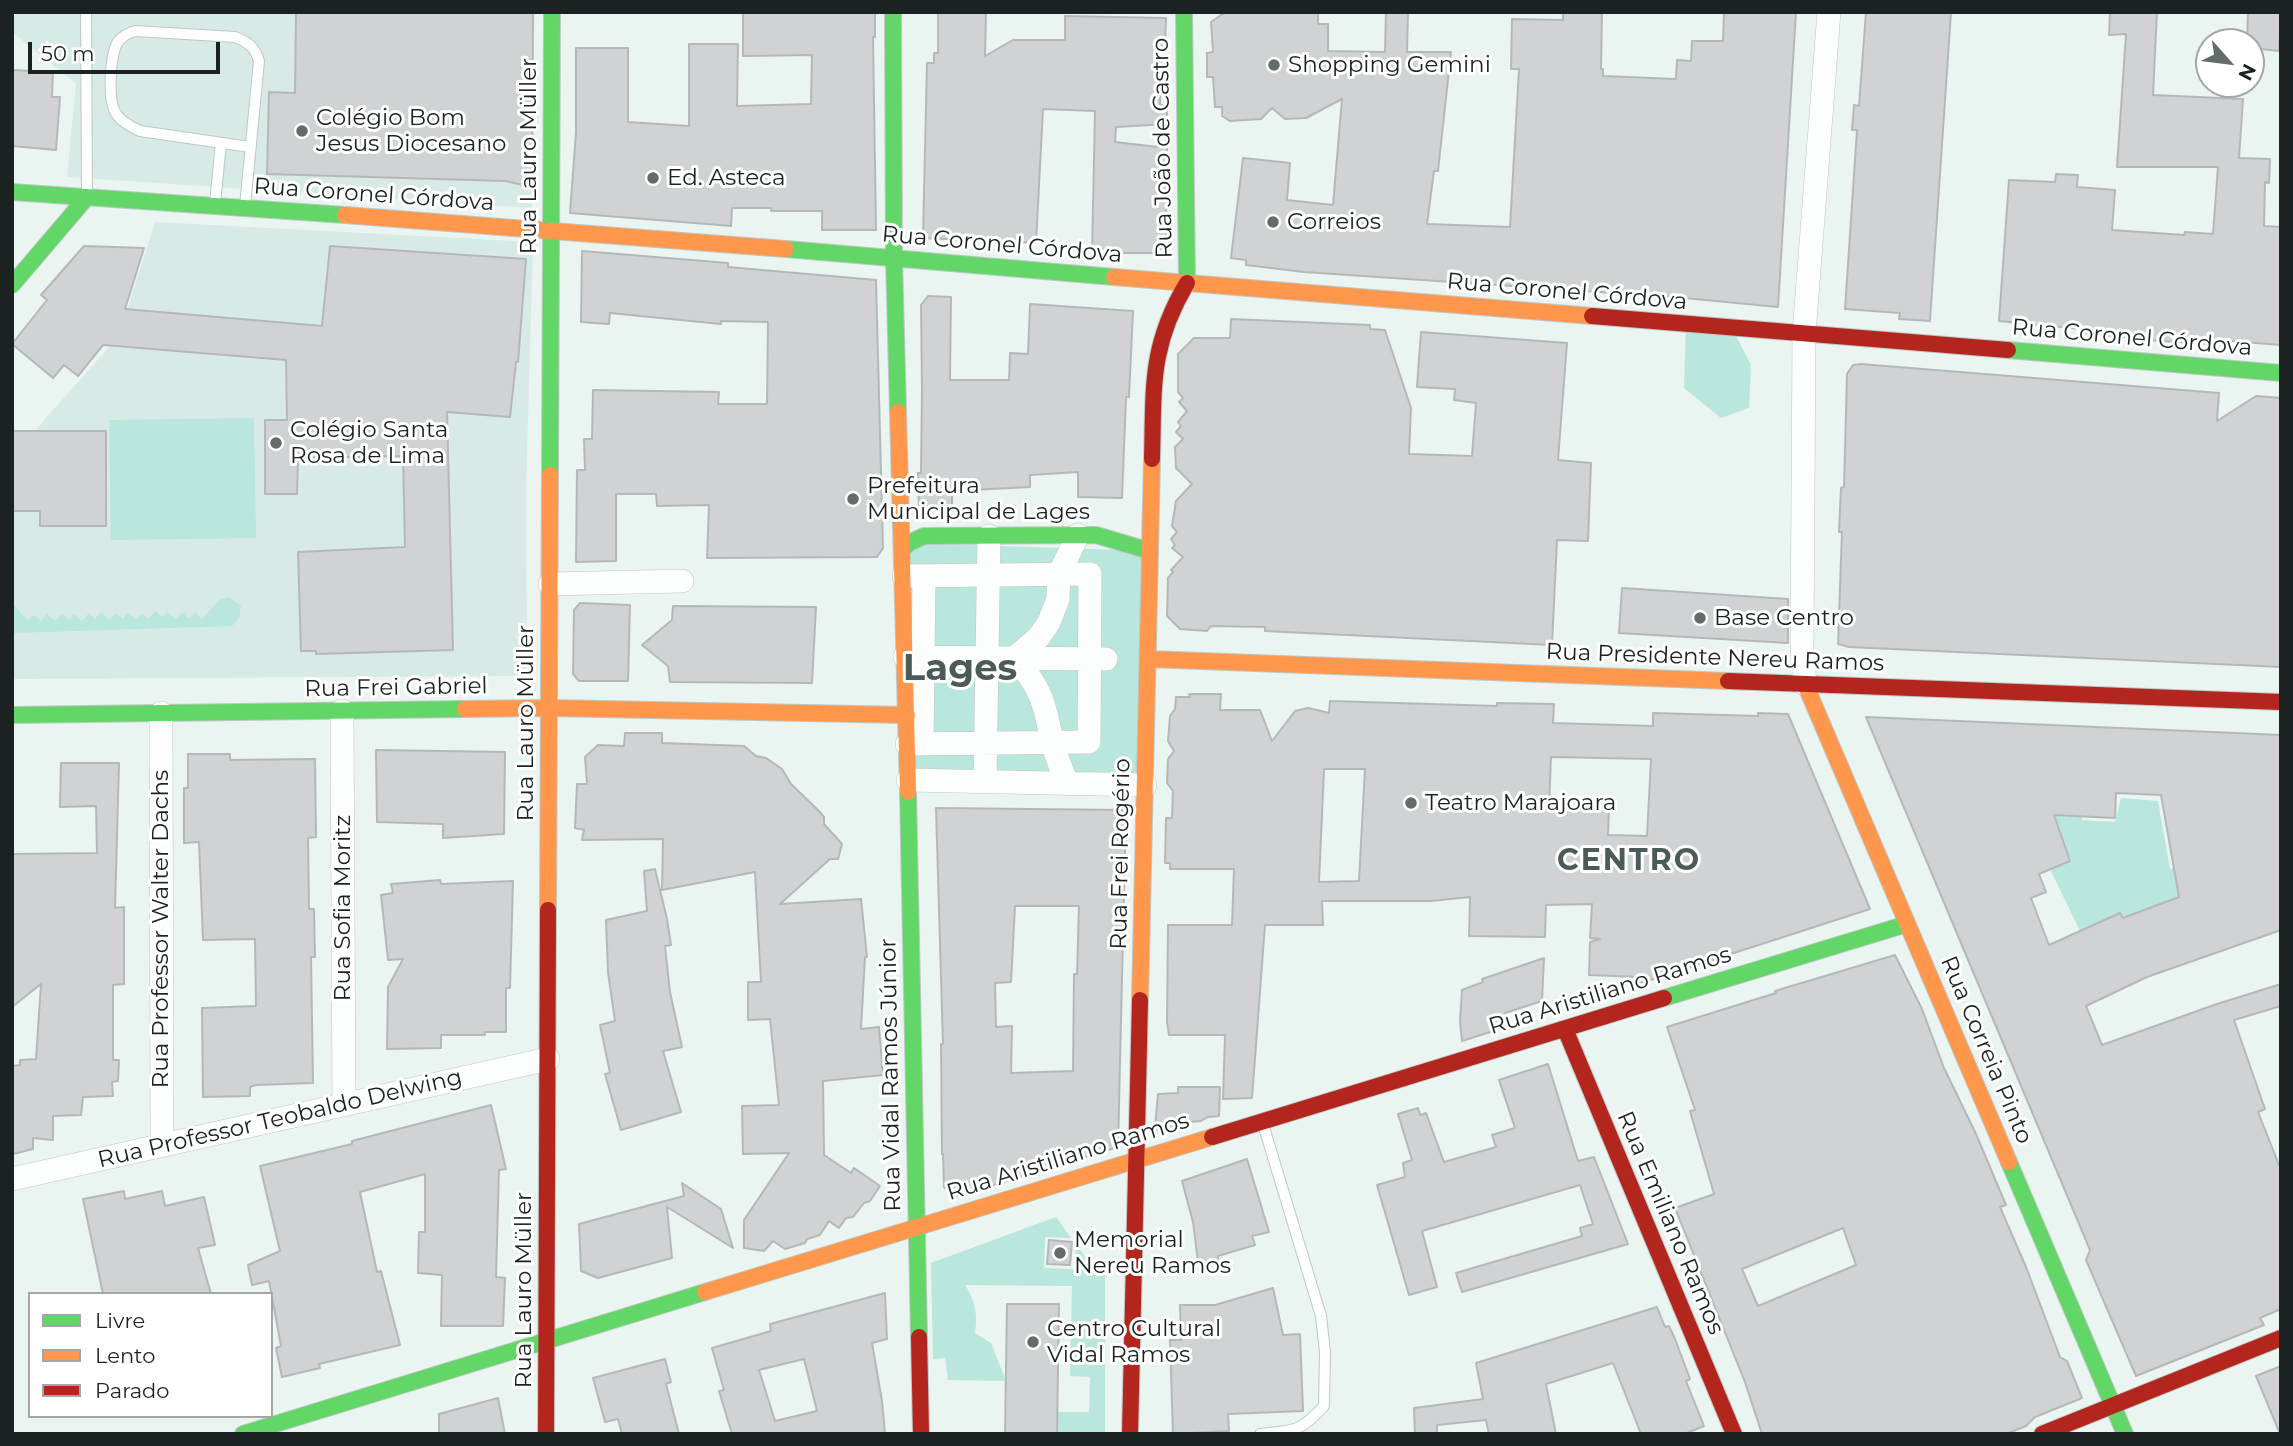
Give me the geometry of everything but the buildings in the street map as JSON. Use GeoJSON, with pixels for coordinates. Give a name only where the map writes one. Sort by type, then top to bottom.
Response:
{"type":"FeatureCollection","features":[{"type":"Feature","properties":{"kind":"street","name":"Rua Lauro Müller"},"geometry":{"type":"LineString","coordinates":[[546,1434],[552,12]]}},
{"type":"Feature","properties":{"kind":"street"},"geometry":{"type":"LineString","coordinates":[[893,12],[894,258],[903,549],[914,576],[915,744],[1096,742],[1098,574],[914,576]]}},
{"type":"Feature","properties":{"kind":"street","name":"Rua João de Castro"},"geometry":{"type":"LineString","coordinates":[[1184,12],[1187,283]]}},
{"type":"Feature","properties":{"kind":"street"},"geometry":{"type":"LineString","coordinates":[[1805,684],[1802,649],[1804,334],[1829,12]]}},
{"type":"Feature","properties":{"kind":"street","name":"Rua Coronel Córdova"},"geometry":{"type":"LineString","coordinates":[[12,192],[552,230],[2281,373]]}},
{"type":"Feature","properties":{"kind":"street"},"geometry":{"type":"LineString","coordinates":[[12,285],[87,197]]}},
{"type":"Feature","properties":{"kind":"street","name":"Rua Frei Rogério"},"geometry":{"type":"LineString","coordinates":[[1130,1434],[1154,372],[1157,346],[1174,305],[1187,283]]}},
{"type":"Feature","properties":{"kind":"street"},"geometry":{"type":"LineString","coordinates":[[903,549],[924,536],[1078,535],[1114,539],[1150,551]]}},
{"type":"Feature","properties":{"kind":"street"},"geometry":{"type":"LineString","coordinates":[[1014,658],[1039,636],[1049,622],[1058,599],[1059,574],[1078,535]]}},
{"type":"Feature","properties":{"kind":"street"},"geometry":{"type":"LineString","coordinates":[[924,536],[958,576]]}},
{"type":"Feature","properties":{"kind":"street"},"geometry":{"type":"LineString","coordinates":[[985,782],[989,536]]}},
{"type":"Feature","properties":{"kind":"street"},"geometry":{"type":"LineString","coordinates":[[550,584],[682,581]]}},
{"type":"Feature","properties":{"kind":"street"},"geometry":{"type":"LineString","coordinates":[[914,657],[1098,659]]}},
{"type":"Feature","properties":{"kind":"street","name":"Rua Vidal Ramos Júnior"},"geometry":{"type":"LineString","coordinates":[[914,657],[907,715],[915,744],[917,780],[917,1227],[921,1434]]}},
{"type":"Feature","properties":{"kind":"street"},"geometry":{"type":"LineString","coordinates":[[1014,658],[1029,673],[1038,688],[1049,722],[1052,742],[1067,783]]}},
{"type":"Feature","properties":{"kind":"street","name":"Rua Presidente Nereu Ramos"},"geometry":{"type":"LineString","coordinates":[[1148,659],[2281,702]]}},
{"type":"Feature","properties":{"kind":"street","name":"Rua Correia Pinto"},"geometry":{"type":"LineString","coordinates":[[1805,684],[2125,1434]]}},
{"type":"Feature","properties":{"kind":"street","name":"Rua Frei Gabriel"},"geometry":{"type":"LineString","coordinates":[[12,715],[549,708],[907,715]]}},
{"type":"Feature","properties":{"kind":"street","name":"Rua Sofia Moritz"},"geometry":{"type":"LineString","coordinates":[[342,711],[344,1105]]}},
{"type":"Feature","properties":{"kind":"street","name":"Rua Professor Walter Dachs"},"geometry":{"type":"LineString","coordinates":[[161,713],[162,1146]]}},
{"type":"Feature","properties":{"kind":"street"},"geometry":{"type":"LineString","coordinates":[[917,780],[955,744]]}},
{"type":"Feature","properties":{"kind":"street"},"geometry":{"type":"LineString","coordinates":[[917,780],[1145,785]]}},
{"type":"Feature","properties":{"kind":"street","name":"Rua Aristiliano Ramos"},"geometry":{"type":"LineString","coordinates":[[243,1434],[1907,924]]}},
{"type":"Feature","properties":{"kind":"street","name":"Rua Emiliano Ramos"},"geometry":{"type":"LineString","coordinates":[[1565,1029],[1734,1434]]}},
{"type":"Feature","properties":{"kind":"street","name":"Rua Professor Teobaldo Delwing"},"geometry":{"type":"LineString","coordinates":[[12,1179],[548,1059]]}},
{"type":"Feature","properties":{"kind":"street"},"geometry":{"type":"LineString","coordinates":[[2042,1434],[2281,1338]]}},
{"type":"Feature","properties":{"kind":"lane"},"geometry":{"type":"LineString","coordinates":[[86,12],[87,197]]}},
{"type":"Feature","properties":{"kind":"lane"},"geometry":{"type":"LineString","coordinates":[[244,209],[260,61],[256,50],[235,37],[135,31],[126,33],[118,41],[111,102],[116,114],[126,124],[140,131],[250,146]]}},
{"type":"Feature","properties":{"kind":"lane"},"geometry":{"type":"LineString","coordinates":[[214,206],[221,143]]}},
{"type":"Feature","properties":{"kind":"lane"},"geometry":{"type":"LineString","coordinates":[[1261,1434],[1294,1430],[1307,1424],[1324,1406],[1325,1352],[1321,1316],[1262,1122]]}},
{"type":"Feature","properties":{"kind":"shaded area","name":"Colégio Bom Jesus Diocesano"},"geometry":{"type":"Polygon","coordinates":[[[12,12],[534,12],[532,208],[67,177],[76,84],[12,32],[12,12]]]}},
{"type":"Feature","properties":{"kind":"shaded area","name":"Colégio Santa Rosa de Lima"},"geometry":{"type":"Polygon","coordinates":[[[155,222],[533,242],[526,491],[527,676],[12,679],[12,461],[39,426],[119,336],[155,222]]]}},
{"type":"Feature","properties":{"kind":"green space"},"geometry":{"type":"Polygon","coordinates":[[[1686,325],[1732,328],[1751,365],[1749,408],[1721,418],[1684,388],[1686,325]]]}},
{"type":"Feature","properties":{"kind":"green space"},"geometry":{"type":"Polygon","coordinates":[[[254,418],[256,538],[111,540],[109,420],[254,418]]]}},
{"type":"Feature","properties":{"kind":"green space"},"geometry":{"type":"Polygon","coordinates":[[[909,543],[1150,551],[1145,785],[908,780],[909,543]]]}},
{"type":"Feature","properties":{"kind":"green space"},"geometry":{"type":"Polygon","coordinates":[[[229,597],[241,606],[239,618],[232,626],[12,633],[12,603],[27,620],[34,615],[41,621],[47,614],[55,621],[62,614],[69,620],[74,614],[82,621],[89,613],[95,619],[101,612],[110,620],[116,613],[123,619],[128,613],[136,619],[142,614],[148,619],[155,611],[162,617],[167,612],[176,619],[182,612],[189,619],[195,612],[202,619],[219,600],[229,597]]]}},
{"type":"Feature","properties":{"kind":"green space"},"geometry":{"type":"Polygon","coordinates":[[[2080,791],[2082,820],[2115,822],[2121,798],[2158,801],[2170,869],[2235,844],[2242,873],[2123,918],[2120,913],[2080,931],[2050,869],[2064,847],[2048,800],[2080,791]]]}},
{"type":"Feature","properties":{"kind":"green space"},"geometry":{"type":"Polygon","coordinates":[[[1056,1217],[1071,1238],[1045,1237],[1044,1268],[1074,1269],[1076,1244],[1089,1262],[1105,1258],[1105,1434],[1057,1434],[1058,1412],[1089,1412],[1090,1377],[1070,1376],[1072,1286],[965,1285],[975,1308],[975,1333],[991,1343],[1006,1381],[948,1380],[945,1358],[933,1359],[931,1263],[1056,1217]]]}},
{"type":"Feature","properties":{"kind":"traffic: fast"},"geometry":{"type":"LineString","coordinates":[[550,475],[552,12]]}},
{"type":"Feature","properties":{"kind":"traffic: fast"},"geometry":{"type":"LineString","coordinates":[[893,12],[898,412]]}},
{"type":"Feature","properties":{"kind":"traffic: fast"},"geometry":{"type":"LineString","coordinates":[[1184,12],[1187,283]]}},
{"type":"Feature","properties":{"kind":"traffic: fast"},"geometry":{"type":"LineString","coordinates":[[12,192],[345,215]]}},
{"type":"Feature","properties":{"kind":"traffic: fast"},"geometry":{"type":"LineString","coordinates":[[12,285],[87,197]]}},
{"type":"Feature","properties":{"kind":"traffic: fast"},"geometry":{"type":"LineString","coordinates":[[786,249],[1114,277]]}},
{"type":"Feature","properties":{"kind":"traffic: fast"},"geometry":{"type":"LineString","coordinates":[[2008,350],[2281,373]]}},
{"type":"Feature","properties":{"kind":"traffic: fast"},"geometry":{"type":"LineString","coordinates":[[903,549],[924,536],[1096,535],[1150,551]]}},
{"type":"Feature","properties":{"kind":"traffic: fast"},"geometry":{"type":"LineString","coordinates":[[12,715],[465,709]]}},
{"type":"Feature","properties":{"kind":"traffic: fast"},"geometry":{"type":"LineString","coordinates":[[908,792],[919,1337]]}},
{"type":"Feature","properties":{"kind":"traffic: fast"},"geometry":{"type":"LineString","coordinates":[[1664,998],[1907,924]]}},
{"type":"Feature","properties":{"kind":"traffic: fast"},"geometry":{"type":"LineString","coordinates":[[2009,1162],[2125,1434]]}},
{"type":"Feature","properties":{"kind":"traffic: fast"},"geometry":{"type":"LineString","coordinates":[[243,1434],[705,1292]]}},
{"type":"Feature","properties":{"kind":"traffic: slow"},"geometry":{"type":"LineString","coordinates":[[345,215],[786,249]]}},
{"type":"Feature","properties":{"kind":"traffic: slow"},"geometry":{"type":"LineString","coordinates":[[1114,277],[1592,316]]}},
{"type":"Feature","properties":{"kind":"traffic: slow"},"geometry":{"type":"LineString","coordinates":[[898,412],[908,792]]}},
{"type":"Feature","properties":{"kind":"traffic: slow"},"geometry":{"type":"LineString","coordinates":[[1140,1000],[1152,459]]}},
{"type":"Feature","properties":{"kind":"traffic: slow"},"geometry":{"type":"LineString","coordinates":[[548,910],[550,475]]}},
{"type":"Feature","properties":{"kind":"traffic: slow"},"geometry":{"type":"LineString","coordinates":[[1148,659],[1728,681]]}},
{"type":"Feature","properties":{"kind":"traffic: slow"},"geometry":{"type":"LineString","coordinates":[[1805,684],[2009,1162]]}},
{"type":"Feature","properties":{"kind":"traffic: slow"},"geometry":{"type":"LineString","coordinates":[[465,709],[549,708],[907,715]]}},
{"type":"Feature","properties":{"kind":"traffic: slow"},"geometry":{"type":"LineString","coordinates":[[705,1292],[1212,1137]]}},
{"type":"Feature","properties":{"kind":"traffic: jam"},"geometry":{"type":"LineString","coordinates":[[1152,459],[1156,368],[1166,328],[1187,283]]}},
{"type":"Feature","properties":{"kind":"traffic: jam"},"geometry":{"type":"LineString","coordinates":[[1592,316],[2008,350]]}},
{"type":"Feature","properties":{"kind":"traffic: jam"},"geometry":{"type":"LineString","coordinates":[[1728,681],[2281,702]]}},
{"type":"Feature","properties":{"kind":"traffic: jam"},"geometry":{"type":"LineString","coordinates":[[546,1434],[548,910]]}},
{"type":"Feature","properties":{"kind":"traffic: jam"},"geometry":{"type":"LineString","coordinates":[[1212,1137],[1664,998]]}},
{"type":"Feature","properties":{"kind":"traffic: jam"},"geometry":{"type":"LineString","coordinates":[[1130,1434],[1140,1000]]}},
{"type":"Feature","properties":{"kind":"traffic: jam"},"geometry":{"type":"LineString","coordinates":[[1565,1029],[1734,1434]]}},
{"type":"Feature","properties":{"kind":"traffic: jam"},"geometry":{"type":"LineString","coordinates":[[919,1337],[921,1434]]}},
{"type":"Feature","properties":{"kind":"traffic: jam"},"geometry":{"type":"LineString","coordinates":[[2042,1434],[2281,1338]]}},
{"type":"Feature","properties":{"kind":"place","name":"Shopping Gemini"},"geometry":{"type":"Point","coordinates":[1274,65]}},
{"type":"Feature","properties":{"kind":"place","name":"Colégio Bom Jesus Diocesano"},"geometry":{"type":"Point","coordinates":[302,131]}},
{"type":"Feature","properties":{"kind":"place","name":"Ed. Asteca"},"geometry":{"type":"Point","coordinates":[653,178]}},
{"type":"Feature","properties":{"kind":"place","name":"Correios"},"geometry":{"type":"Point","coordinates":[1273,222]}},
{"type":"Feature","properties":{"kind":"place","name":"Colégio Santa Rosa de Lima"},"geometry":{"type":"Point","coordinates":[276,443]}},
{"type":"Feature","properties":{"kind":"place","name":"Prefeitura Municipal de Lages"},"geometry":{"type":"Point","coordinates":[853,499]}},
{"type":"Feature","properties":{"kind":"place","name":"Base Centro"},"geometry":{"type":"Point","coordinates":[1700,618]}},
{"type":"Feature","properties":{"kind":"place","name":"Teatro Marajoara"},"geometry":{"type":"Point","coordinates":[1411,803]}},
{"type":"Feature","properties":{"kind":"place","name":"Memorial Nereu Ramos"},"geometry":{"type":"Point","coordinates":[1060,1253]}},
{"type":"Feature","properties":{"kind":"place","name":"Centro Cultural Vidal Ramos"},"geometry":{"type":"Point","coordinates":[1033,1342]}},
{"type":"Feature","properties":{"kind":"district","name":"Lages"},"geometry":{"type":"Point","coordinates":[960,669]}},
{"type":"Feature","properties":{"kind":"district","name":"CENTRO"},"geometry":{"type":"Point","coordinates":[1629,861]}}]}
